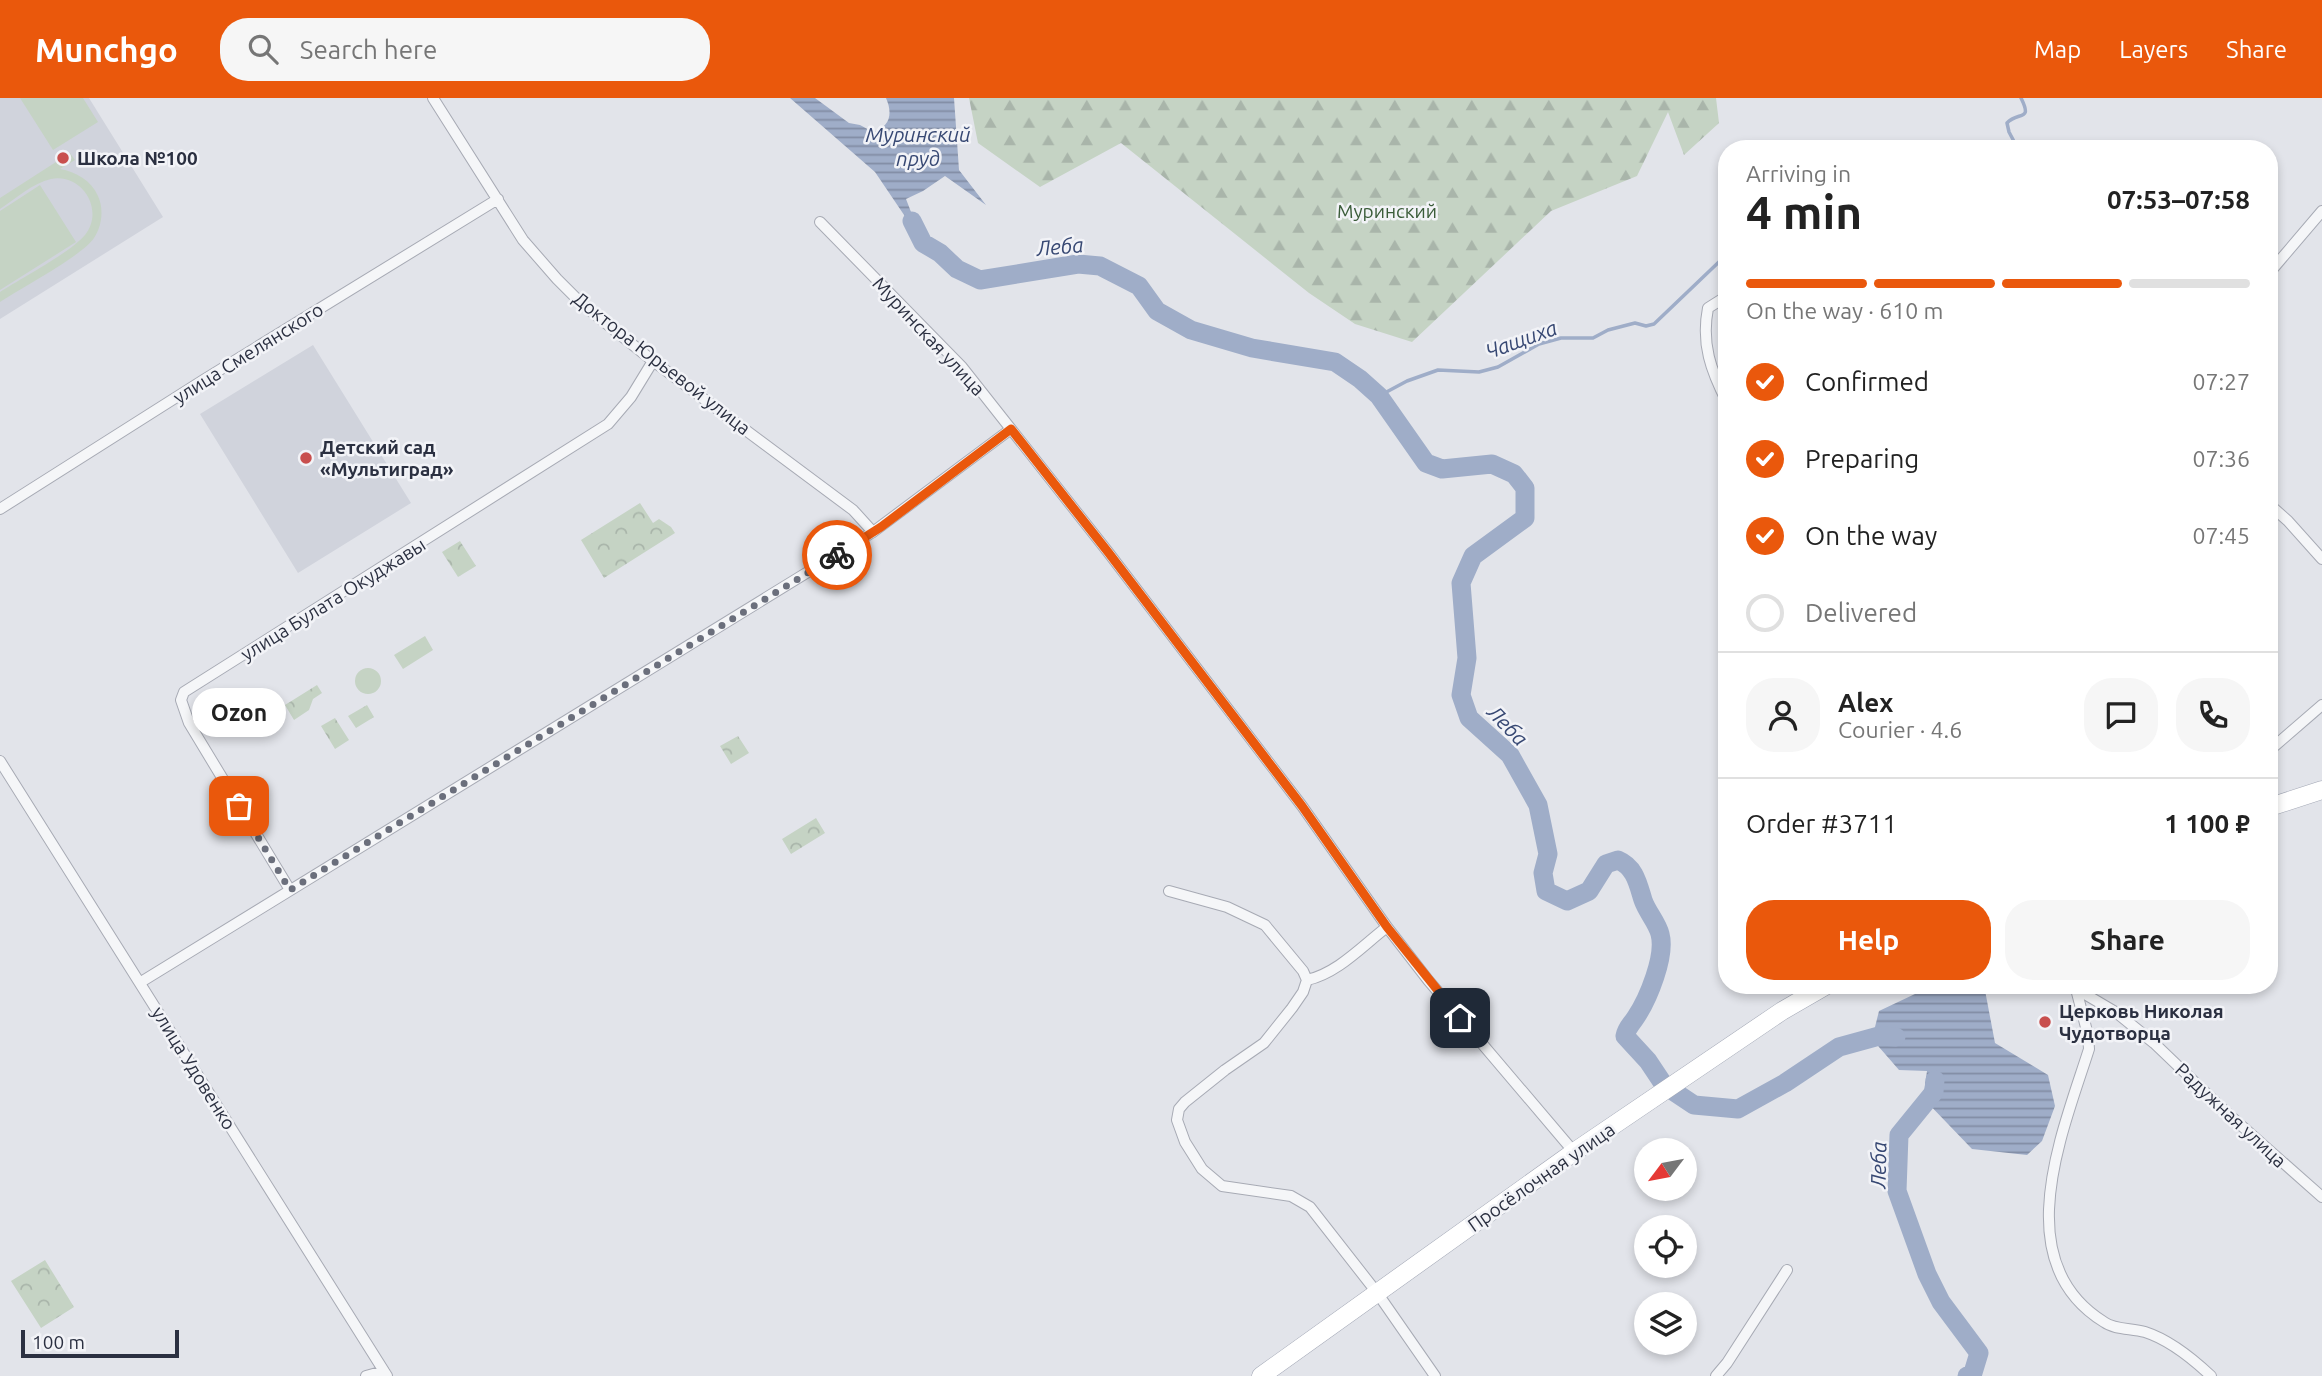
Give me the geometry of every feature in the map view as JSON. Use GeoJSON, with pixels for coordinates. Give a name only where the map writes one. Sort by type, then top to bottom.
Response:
{"type":"FeatureCollection","features":[{"type":"Feature","properties":{"kind":"main road"},"geometry":{"type":"LineString","coordinates":[[2278,804],[2322,790]]}},
{"type":"Feature","properties":{"kind":"main road","name":"Просёлочная улица"},"geometry":{"type":"LineString","coordinates":[[1261,1376],[1574,1152],[1782,1011],[1811,994]]}},
{"type":"Feature","properties":{"kind":"street","name":"Доктора Юрьевой улица"},"geometry":{"type":"LineString","coordinates":[[433,98],[523,240],[582,304],[653,361],[853,510],[873,532]]}},
{"type":"Feature","properties":{"kind":"street","name":"улица Смелянского"},"geometry":{"type":"LineString","coordinates":[[0,509],[498,199]]}},
{"type":"Feature","properties":{"kind":"street"},"geometry":{"type":"LineString","coordinates":[[2278,263],[2322,211]]}},
{"type":"Feature","properties":{"kind":"street","name":"Муринская улица"},"geometry":{"type":"LineString","coordinates":[[820,222],[962,367],[1302,806],[1387,927],[1574,1152]]}},
{"type":"Feature","properties":{"kind":"street"},"geometry":{"type":"LineString","coordinates":[[1718,300],[1708,309],[1704,335],[1708,360],[1718,382]]}},
{"type":"Feature","properties":{"kind":"street","name":"улица Булата Окуджавы"},"geometry":{"type":"LineString","coordinates":[[290,890],[189,723],[181,700],[184,692],[608,424],[631,397],[653,361]]}},
{"type":"Feature","properties":{"kind":"street"},"geometry":{"type":"LineString","coordinates":[[141,982],[873,532],[1011,429]]}},
{"type":"Feature","properties":{"kind":"street"},"geometry":{"type":"LineString","coordinates":[[2278,512],[2322,559]]}},
{"type":"Feature","properties":{"kind":"street"},"geometry":{"type":"LineString","coordinates":[[2278,743],[2322,705]]}},
{"type":"Feature","properties":{"kind":"street","name":"улица Удовенко"},"geometry":{"type":"LineString","coordinates":[[0,761],[386,1374]]}},
{"type":"Feature","properties":{"kind":"street"},"geometry":{"type":"LineString","coordinates":[[1169,891],[1227,907],[1265,925],[1303,971],[1307,980],[1292,1009],[1264,1043],[1225,1070],[1179,1109],[1177,1120],[1185,1142],[1202,1169],[1222,1186],[1291,1196],[1310,1207],[1378,1294],[1435,1376]]}},
{"type":"Feature","properties":{"kind":"street"},"geometry":{"type":"LineString","coordinates":[[1307,980],[1317,978],[1345,961],[1387,927]]}},
{"type":"Feature","properties":{"kind":"street"},"geometry":{"type":"LineString","coordinates":[[2076,994],[2088,1035],[2088,1049],[2055,1158],[2050,1184],[2050,1241],[2055,1265],[2082,1307],[2094,1316],[2108,1325],[2144,1331],[2160,1338],[2211,1376]]}},
{"type":"Feature","properties":{"kind":"street","name":"Радужная улица"},"geometry":{"type":"LineString","coordinates":[[2085,994],[2116,1013],[2154,1043],[2322,1198]]}},
{"type":"Feature","properties":{"kind":"street"},"geometry":{"type":"LineString","coordinates":[[1716,1376],[1787,1270]]}},
{"type":"Feature","properties":{"kind":"street"},"geometry":{"type":"LineString","coordinates":[[366,1376],[386,1374]]}},
{"type":"Feature","properties":{"kind":"shaded area","name":"Школа №100"},"geometry":{"type":"Polygon","coordinates":[[[0,98],[89,98],[163,217],[0,319],[0,98]]]}},
{"type":"Feature","properties":{"kind":"shaded area","name":"Детский сад «Мультиград»"},"geometry":{"type":"Polygon","coordinates":[[[313,345],[411,503],[298,573],[200,414],[313,345]]]}},
{"type":"Feature","properties":{"kind":"green space"},"geometry":{"type":"Polygon","coordinates":[[[20,98],[83,98],[98,122],[53,150],[20,98]]]}},
{"type":"Feature","properties":{"kind":"green space","name":"Муринский"},"geometry":{"type":"Polygon","coordinates":[[[969,98],[1716,98],[1719,123],[1684,155],[1668,112],[1637,176],[1551,211],[1412,342],[1355,324],[1309,293],[1121,143],[1040,187],[978,143],[969,98]]]}},
{"type":"Feature","properties":{"kind":"green space"},"geometry":{"type":"Polygon","coordinates":[[[70,153],[75,160],[60,169],[82,178],[95,190],[101,212],[97,233],[77,254],[0,302],[0,292],[69,249],[85,235],[91,225],[91,205],[87,195],[81,187],[62,179],[51,179],[38,184],[0,209],[0,198],[70,153]]]}},
{"type":"Feature","properties":{"kind":"green space"},"geometry":{"type":"Polygon","coordinates":[[[40,185],[76,242],[0,290],[0,211],[40,185]]]}},
{"type":"Feature","properties":{"kind":"green space"},"geometry":{"type":"Polygon","coordinates":[[[640,503],[653,523],[659,519],[675,533],[604,578],[581,540],[640,503]]]}},
{"type":"Feature","properties":{"kind":"green space"},"geometry":{"type":"Polygon","coordinates":[[[460,541],[476,566],[458,577],[442,552],[460,541]]]}},
{"type":"Feature","properties":{"kind":"green space"},"geometry":{"type":"Polygon","coordinates":[[[425,636],[433,650],[403,669],[394,655],[425,636]]]}},
{"type":"Feature","properties":{"kind":"green space"},"geometry":{"type":"Polygon","coordinates":[[[368,668],[377,672],[381,681],[377,690],[368,694],[359,690],[355,681],[359,672],[368,668]]]}},
{"type":"Feature","properties":{"kind":"green space"},"geometry":{"type":"Polygon","coordinates":[[[317,685],[322,693],[313,699],[309,710],[294,720],[285,705],[317,685]]]}},
{"type":"Feature","properties":{"kind":"green space"},"geometry":{"type":"Polygon","coordinates":[[[367,705],[374,717],[356,728],[348,716],[367,705]]]}},
{"type":"Feature","properties":{"kind":"green space"},"geometry":{"type":"Polygon","coordinates":[[[335,718],[349,740],[335,749],[321,726],[335,718]]]}},
{"type":"Feature","properties":{"kind":"green space"},"geometry":{"type":"Polygon","coordinates":[[[738,736],[749,753],[731,764],[720,746],[738,736]]]}},
{"type":"Feature","properties":{"kind":"green space"},"geometry":{"type":"Polygon","coordinates":[[[816,818],[825,833],[791,854],[782,839],[816,818]]]}},
{"type":"Feature","properties":{"kind":"green space"},"geometry":{"type":"Polygon","coordinates":[[[45,1260],[74,1307],[41,1328],[11,1281],[45,1260]]]}},
{"type":"Feature","properties":{"kind":"water","name":"Муринский пруд"},"geometry":{"type":"Polygon","coordinates":[[[790,98],[815,98],[849,123],[873,132],[883,127],[888,119],[886,98],[954,98],[959,170],[986,205],[945,176],[906,199],[923,243],[875,172],[790,98]]]}},
{"type":"Feature","properties":{"kind":"water"},"geometry":{"type":"Polygon","coordinates":[[[1915,994],[1986,994],[1995,1043],[2048,1075],[2055,1106],[2042,1141],[2027,1155],[1972,1149],[1923,1098],[1927,1071],[1899,1070],[1872,1039],[1879,1011],[1915,994]]]}},
{"type":"Feature","properties":{"kind":"waterway","name":"Чащиха"},"geometry":{"type":"LineString","coordinates":[[2013,140],[2007,123],[2025,113],[2021,98]]}},
{"type":"Feature","properties":{"kind":"waterway","name":"Леба"},"geometry":{"type":"LineString","coordinates":[[912,221],[923,243],[940,253],[957,269],[980,280],[1078,264],[1100,266],[1139,286],[1157,311],[1191,330],[1252,348],[1335,362],[1379,396],[1426,463],[1442,469],[1492,464],[1514,474],[1525,488],[1525,518],[1473,556],[1461,583],[1467,658],[1461,695],[1469,718],[1510,755],[1538,805],[1548,854],[1543,873],[1546,891],[1567,901],[1589,891],[1606,864],[1618,860],[1624,863],[1635,877],[1659,930],[1661,943],[1658,965],[1650,989],[1625,1036],[1648,1061],[1664,1085],[1694,1105],[1738,1109],[1785,1083],[1839,1047],[1879,1036],[1896,1037]]}},
{"type":"Feature","properties":{"kind":"waterway","name":"Чащиха"},"geometry":{"type":"LineString","coordinates":[[1379,396],[1407,381],[1438,370],[1479,372],[1498,367],[1539,344],[1561,338],[1593,338],[1608,330],[1635,323],[1646,326],[1654,324],[1718,263]]}},
{"type":"Feature","properties":{"kind":"waterway","name":"Леба"},"geometry":{"type":"LineString","coordinates":[[1935,1080],[1934,1092],[1899,1135],[1897,1191],[1927,1274],[1941,1302],[1979,1353],[1972,1376],[1967,1376]]}},
{"type":"Feature","properties":{"kind":"way so far"},"geometry":{"type":"LineString","coordinates":[[239,806],[290,890],[837,555]]}},
{"type":"Feature","properties":{"kind":"place","name":"Школа №100"},"geometry":{"type":"Point","coordinates":[63,158]}},
{"type":"Feature","properties":{"kind":"place","name":"Детский сад «Мультиград»"},"geometry":{"type":"Point","coordinates":[306,458]}},
{"type":"Feature","properties":{"kind":"place","name":"Ozon"},"geometry":{"type":"Point","coordinates":[239,806]}},
{"type":"Feature","properties":{"kind":"place","name":"Церковь Николая Чудотворца"},"geometry":{"type":"Point","coordinates":[2045,1022]}},
{"type":"Feature","properties":{"kind":"route"},"geometry":{"type":"LineString","coordinates":[[837,555],[881,527],[1011,429],[1302,806],[1387,927],[1460,1018]]}}]}
